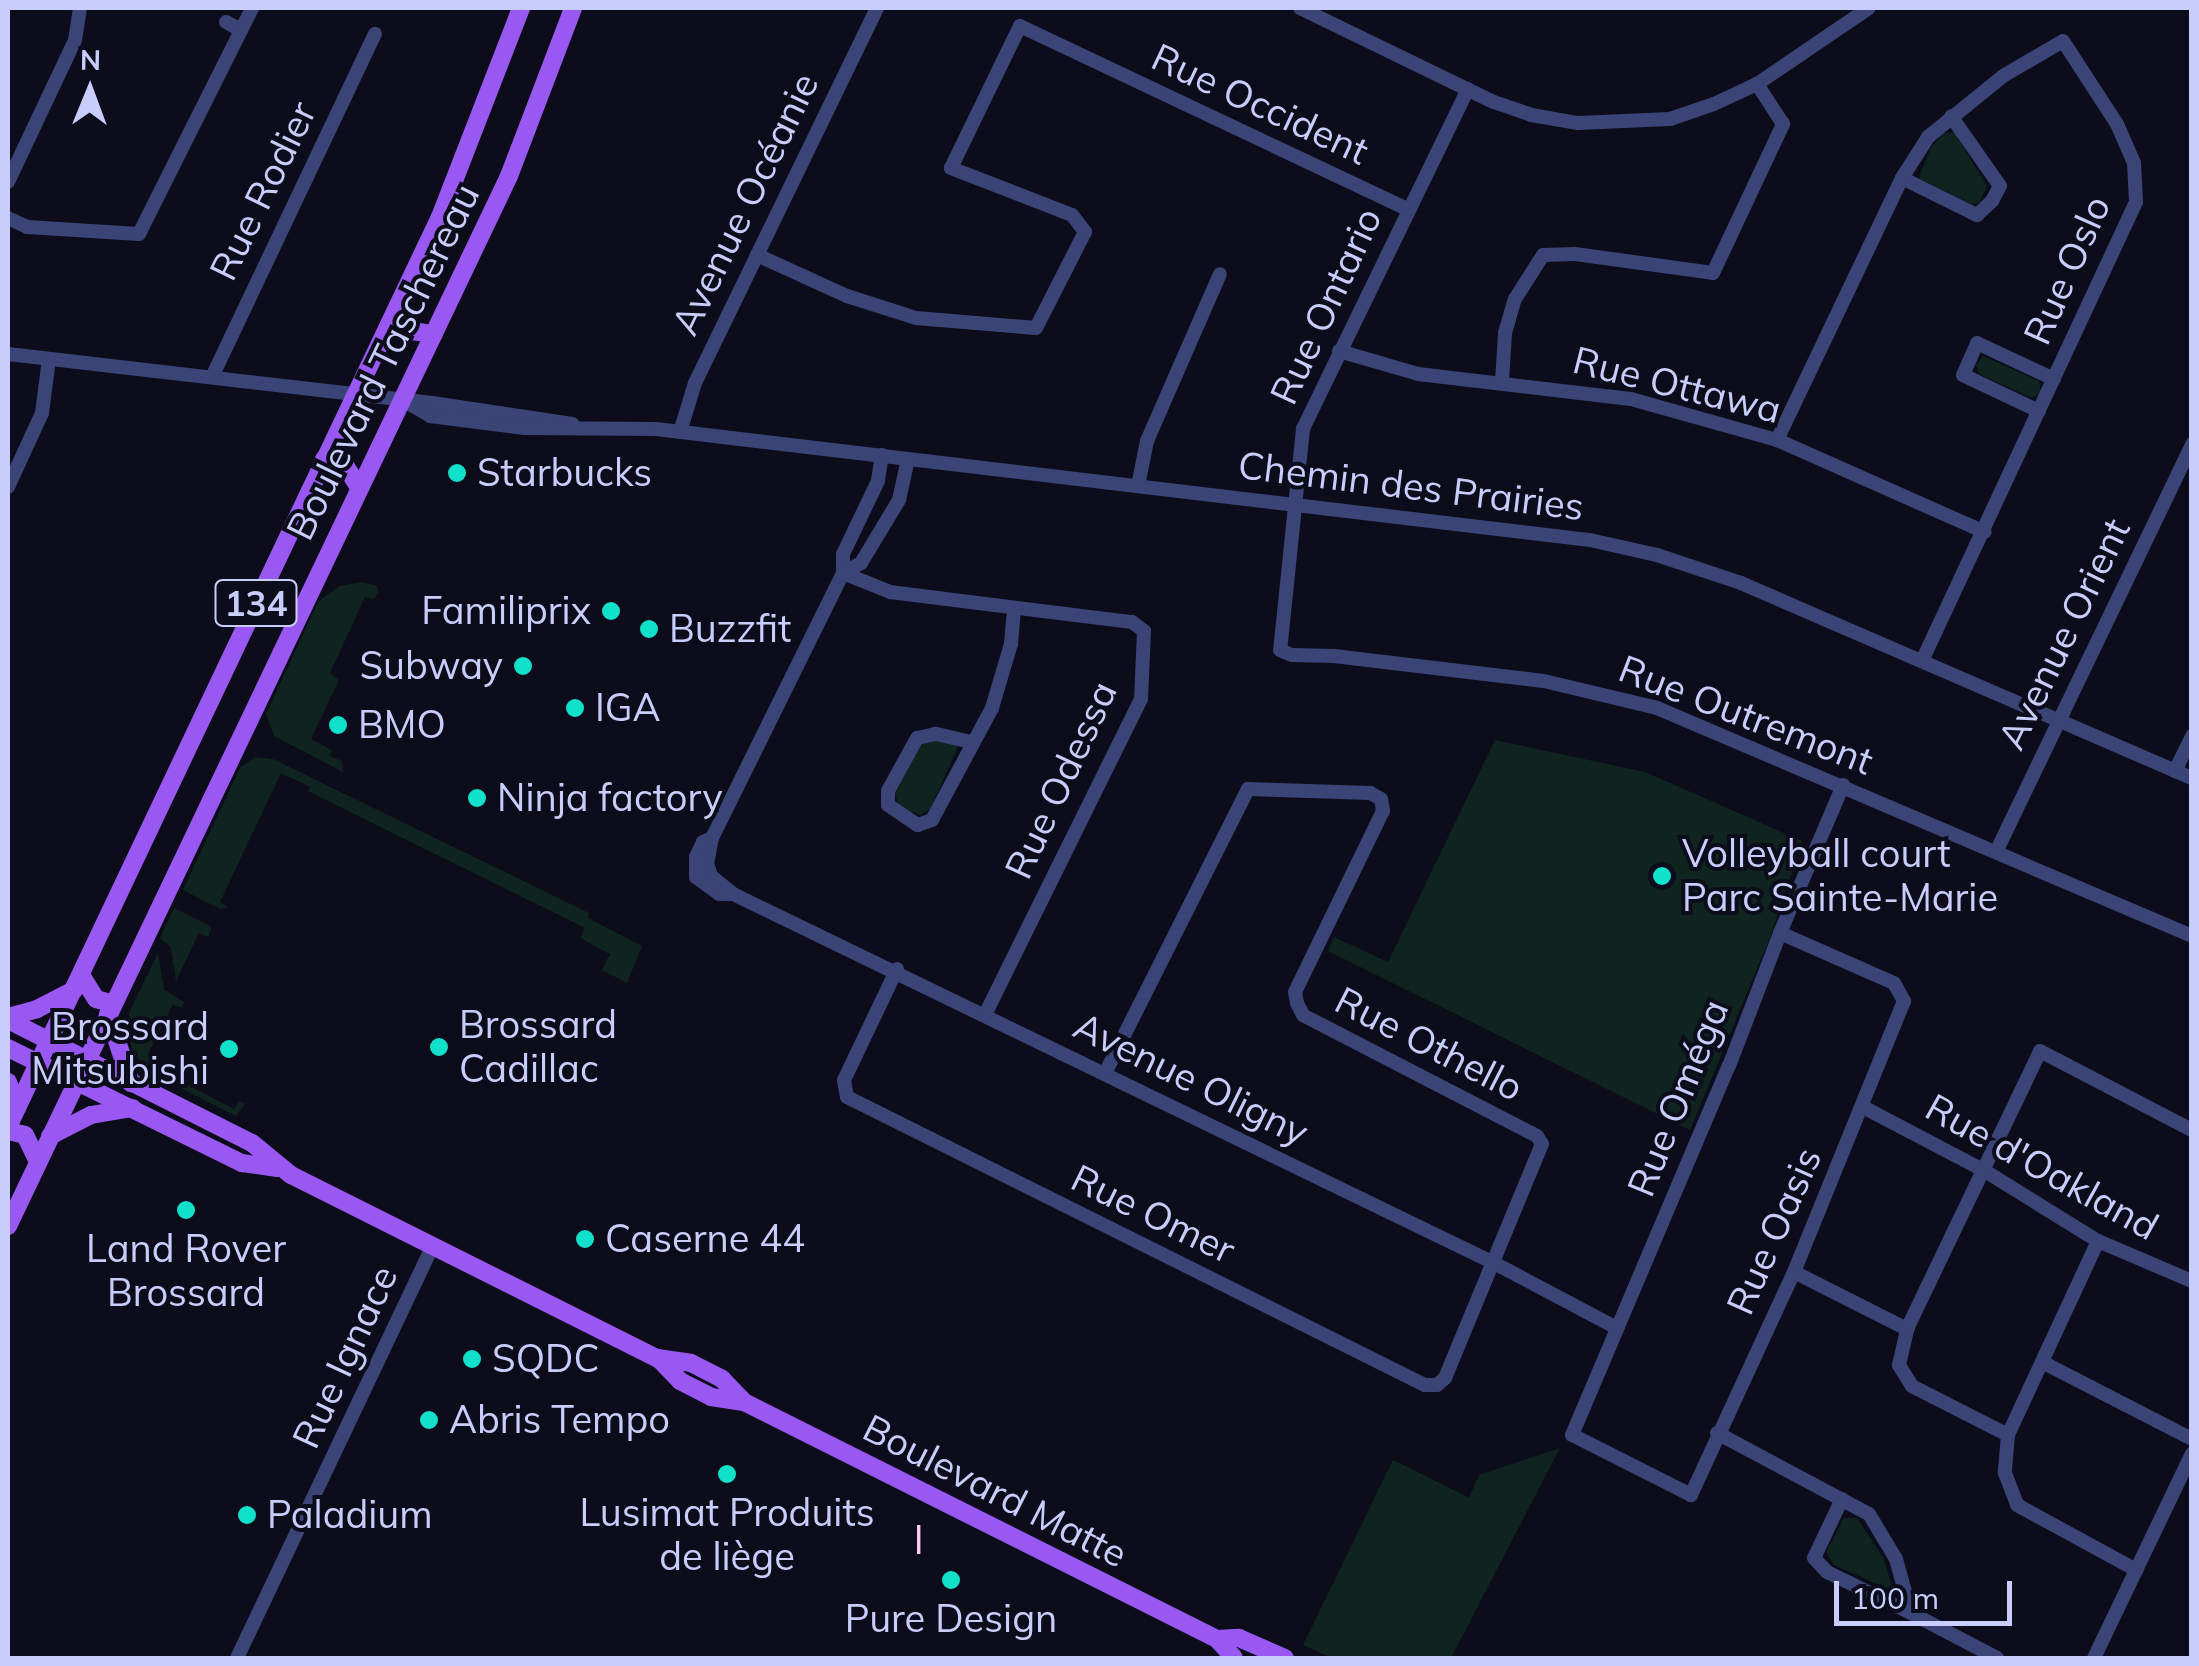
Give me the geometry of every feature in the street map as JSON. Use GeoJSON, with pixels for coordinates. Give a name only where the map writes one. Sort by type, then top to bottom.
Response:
{"type":"FeatureCollection","features":[{"type":"Feature","properties":{"kind":"main road","name":"Boulevard Taschereau"},"geometry":{"type":"LineString","coordinates":[[8,1129],[398,306],[470,143],[521,8]]}},
{"type":"Feature","properties":{"kind":"main road","name":"Boulevard Taschereau"},"geometry":{"type":"LineString","coordinates":[[8,1226],[520,150],[572,8]]}},
{"type":"Feature","properties":{"kind":"main road"},"geometry":{"type":"LineString","coordinates":[[398,306],[412,332],[434,334]]}},
{"type":"Feature","properties":{"kind":"main road"},"geometry":{"type":"LineString","coordinates":[[324,459],[343,462],[358,486]]}},
{"type":"Feature","properties":{"kind":"main road"},"geometry":{"type":"LineString","coordinates":[[8,1018],[38,1009],[78,982],[111,1009],[131,1083]]}},
{"type":"Feature","properties":{"kind":"main road","name":"Boulevard Matte"},"geometry":{"type":"LineString","coordinates":[[8,1018],[48,1042],[252,1143],[278,1168],[657,1358],[706,1371],[744,1402],[1217,1639],[1234,1658]]}},
{"type":"Feature","properties":{"kind":"main road","name":"Boulevard Matte"},"geometry":{"type":"LineString","coordinates":[[8,1048],[242,1163],[278,1168]]}},
{"type":"Feature","properties":{"kind":"main road"},"geometry":{"type":"LineString","coordinates":[[8,1082],[17,1107]]}},
{"type":"Feature","properties":{"kind":"main road"},"geometry":{"type":"LineString","coordinates":[[50,1136],[91,1115],[132,1108]]}},
{"type":"Feature","properties":{"kind":"main road"},"geometry":{"type":"LineString","coordinates":[[8,1129],[25,1136],[38,1162]]}},
{"type":"Feature","properties":{"kind":"main road","name":"Boulevard Matte"},"geometry":{"type":"LineString","coordinates":[[1217,1639],[1240,1638],[1285,1658]]}},
{"type":"Feature","properties":{"kind":"street"},"geometry":{"type":"LineString","coordinates":[[8,182],[76,40],[80,8]]}},
{"type":"Feature","properties":{"kind":"street"},"geometry":{"type":"LineString","coordinates":[[8,218],[27,227],[122,237],[139,234],[252,8]]}},
{"type":"Feature","properties":{"kind":"street","name":"Avenue Océanie"},"geometry":{"type":"LineString","coordinates":[[680,432],[695,383],[877,8]]}},
{"type":"Feature","properties":{"kind":"street"},"geometry":{"type":"LineString","coordinates":[[1300,8],[1327,13],[1468,90],[1532,115],[1578,123],[1670,119],[1757,84],[1869,8]]}},
{"type":"Feature","properties":{"kind":"street"},"geometry":{"type":"LineString","coordinates":[[226,22],[241,30]]}},
{"type":"Feature","properties":{"kind":"street","name":"Rue Occident"},"geometry":{"type":"LineString","coordinates":[[757,256],[846,296],[916,318],[1036,328],[1085,232],[1072,216],[951,168],[1020,26],[1407,209]]}},
{"type":"Feature","properties":{"kind":"street","name":"Rue Rodier"},"geometry":{"type":"LineString","coordinates":[[212,378],[375,34]]}},
{"type":"Feature","properties":{"kind":"street","name":"Rue Oslo"},"geometry":{"type":"LineString","coordinates":[[1778,440],[1902,178],[1928,137],[2003,76],[2063,41],[2117,124],[2134,164],[2136,202],[1922,661]]}},
{"type":"Feature","properties":{"kind":"street"},"geometry":{"type":"LineString","coordinates":[[1502,380],[1505,333],[1516,299],[1542,255],[1575,254],[1712,272],[1783,124],[1757,84]]}},
{"type":"Feature","properties":{"kind":"street","name":"Rue Ontario"},"geometry":{"type":"LineString","coordinates":[[1294,504],[1303,429],[1468,90]]}},
{"type":"Feature","properties":{"kind":"street"},"geometry":{"type":"LineString","coordinates":[[1902,178],[1977,215],[1992,201],[2000,186],[1951,116]]}},
{"type":"Feature","properties":{"kind":"street"},"geometry":{"type":"LineString","coordinates":[[1138,486],[1147,441],[1220,274]]}},
{"type":"Feature","properties":{"kind":"street","name":"Rue Oslo"},"geometry":{"type":"LineString","coordinates":[[2039,411],[1963,375],[1977,343],[2054,380]]}},
{"type":"Feature","properties":{"kind":"street","name":"Rue Ottawa"},"geometry":{"type":"LineString","coordinates":[[1338,351],[1418,374],[1502,380],[1631,399],[1778,440],[1985,532]]}},
{"type":"Feature","properties":{"kind":"street","name":"Chemin des Prairies"},"geometry":{"type":"LineString","coordinates":[[8,354],[401,399],[430,416],[534,430],[580,426],[680,432],[1572,537],[1657,555],[1741,583],[2192,778]]}},
{"type":"Feature","properties":{"kind":"street"},"geometry":{"type":"LineString","coordinates":[[8,486],[42,413],[49,358]]}},
{"type":"Feature","properties":{"kind":"street","name":"Avenue Orient"},"geometry":{"type":"LineString","coordinates":[[1996,852],[2192,444]]}},
{"type":"Feature","properties":{"kind":"street","name":"Avenue Oligny"},"geometry":{"type":"LineString","coordinates":[[882,456],[878,481],[843,554],[843,573],[712,838],[703,842],[696,857],[696,876],[719,894],[733,894],[897,969],[1496,1264],[1617,1328]]}},
{"type":"Feature","properties":{"kind":"street","name":"Avenue Oligny"},"geometry":{"type":"LineString","coordinates":[[843,573],[861,563],[899,500],[908,459]]}},
{"type":"Feature","properties":{"kind":"street","name":"Rue Outremont"},"geometry":{"type":"LineString","coordinates":[[1294,504],[1279,636],[1280,650],[1287,655],[1514,676],[1592,690],[1691,720],[2192,936]]}},
{"type":"Feature","properties":{"kind":"street","name":"Rue Odessa"},"geometry":{"type":"LineString","coordinates":[[843,573],[890,592],[1139,625],[1145,636],[1143,692],[986,1015]]}},
{"type":"Feature","properties":{"kind":"street"},"geometry":{"type":"LineString","coordinates":[[971,742],[934,734],[917,738],[888,791],[888,806],[918,824],[928,824],[971,742],[1004,676],[1014,608]]}},
{"type":"Feature","properties":{"kind":"street"},"geometry":{"type":"LineString","coordinates":[[2175,771],[2192,736]]}},
{"type":"Feature","properties":{"kind":"street","name":"Rue Oméga"},"geometry":{"type":"LineString","coordinates":[[1572,1435],[1842,785]]}},
{"type":"Feature","properties":{"kind":"street","name":"Rue Othello"},"geometry":{"type":"LineString","coordinates":[[1105,1073],[1248,789],[1370,793],[1381,799],[1383,812],[1295,992],[1297,1004],[1303,1015],[1536,1136],[1542,1152],[1496,1264]]}},
{"type":"Feature","properties":{"kind":"street","name":"Rue Oasis"},"geometry":{"type":"LineString","coordinates":[[1572,1435],[1691,1495],[1794,1272],[1863,1106],[1904,1001],[1894,983],[1780,933]]}},
{"type":"Feature","properties":{"kind":"street","name":"Rue Omer"},"geometry":{"type":"LineString","coordinates":[[897,969],[844,1080],[846,1097],[1425,1385],[1438,1385],[1445,1378],[1496,1264]]}},
{"type":"Feature","properties":{"kind":"street"},"geometry":{"type":"LineString","coordinates":[[2008,1435],[1912,1386],[1899,1365],[1907,1329],[2040,1051],[2192,1130]]}},
{"type":"Feature","properties":{"kind":"street","name":"Rue d'Oakland"},"geometry":{"type":"LineString","coordinates":[[1863,1106],[1984,1171],[2098,1241],[2192,1282]]}},
{"type":"Feature","properties":{"kind":"street"},"geometry":{"type":"LineString","coordinates":[[2098,1241],[2008,1435],[2005,1472],[2017,1505],[2136,1570]]}},
{"type":"Feature","properties":{"kind":"street","name":"Rue Ignace"},"geometry":{"type":"LineString","coordinates":[[238,1658],[434,1246]]}},
{"type":"Feature","properties":{"kind":"street"},"geometry":{"type":"LineString","coordinates":[[1794,1272],[1907,1329]]}},
{"type":"Feature","properties":{"kind":"street"},"geometry":{"type":"LineString","coordinates":[[2044,1364],[2192,1438]]}},
{"type":"Feature","properties":{"kind":"street"},"geometry":{"type":"LineString","coordinates":[[1717,1433],[1869,1514],[1896,1559],[1911,1613]]}},
{"type":"Feature","properties":{"kind":"street"},"geometry":{"type":"LineString","coordinates":[[2094,1658],[2192,1453]]}},
{"type":"Feature","properties":{"kind":"street"},"geometry":{"type":"LineString","coordinates":[[1842,1499],[1814,1558],[1827,1572],[1998,1658]]}},
{"type":"Feature","properties":{"kind":"green space"},"geometry":{"type":"Polygon","coordinates":[[[1954,132],[1987,186],[1979,203],[1972,204],[1919,178],[1931,147],[1945,133],[1954,132]]]}},
{"type":"Feature","properties":{"kind":"green space"},"geometry":{"type":"Polygon","coordinates":[[[1983,356],[2039,381],[2041,392],[2032,398],[1979,374],[1976,365],[1983,356]]]}},
{"type":"Feature","properties":{"kind":"green space"},"geometry":{"type":"Polygon","coordinates":[[[362,582],[377,586],[379,592],[374,599],[365,597],[330,673],[339,680],[311,739],[332,750],[330,756],[342,761],[343,772],[274,736],[266,714],[318,602],[339,586],[362,582]]]}},
{"type":"Feature","properties":{"kind":"green space"},"geometry":{"type":"Polygon","coordinates":[[[926,740],[955,742],[958,747],[930,809],[920,815],[899,806],[895,794],[918,745],[926,740]]]}},
{"type":"Feature","properties":{"kind":"green space"},"geometry":{"type":"Polygon","coordinates":[[[1495,740],[1645,772],[1802,841],[1771,935],[1690,1130],[1328,951],[1334,937],[1388,962],[1495,740]]]}},
{"type":"Feature","properties":{"kind":"green space"},"geometry":{"type":"Polygon","coordinates":[[[255,757],[273,759],[589,913],[588,918],[642,946],[627,983],[602,970],[610,954],[580,938],[585,928],[308,791],[310,787],[281,773],[220,902],[228,907],[220,909],[183,890],[240,768],[255,757]]]}},
{"type":"Feature","properties":{"kind":"green space"},"geometry":{"type":"Polygon","coordinates":[[[174,908],[212,927],[208,937],[199,933],[176,981],[171,948],[160,938],[174,908]]]}},
{"type":"Feature","properties":{"kind":"green space"},"geometry":{"type":"Polygon","coordinates":[[[158,953],[164,989],[184,1002],[182,1008],[173,1004],[148,1054],[154,1058],[151,1066],[234,1109],[239,1101],[245,1104],[236,1116],[147,1071],[131,1048],[129,1013],[158,953]]]}},
{"type":"Feature","properties":{"kind":"green space"},"geometry":{"type":"Polygon","coordinates":[[[1560,1448],[1451,1658],[1332,1658],[1303,1645],[1393,1460],[1469,1498],[1479,1475],[1560,1448]]]}},
{"type":"Feature","properties":{"kind":"green space"},"geometry":{"type":"Polygon","coordinates":[[[1844,1518],[1857,1518],[1884,1559],[1893,1591],[1834,1565],[1826,1552],[1844,1518]]]}},
{"type":"Feature","properties":{"kind":"place","name":"Starbucks"},"geometry":{"type":"Point","coordinates":[457,473]}},
{"type":"Feature","properties":{"kind":"place","name":"Familiprix"},"geometry":{"type":"Point","coordinates":[611,611]}},
{"type":"Feature","properties":{"kind":"place","name":"Buzzfit"},"geometry":{"type":"Point","coordinates":[649,629]}},
{"type":"Feature","properties":{"kind":"place","name":"Subway"},"geometry":{"type":"Point","coordinates":[523,666]}},
{"type":"Feature","properties":{"kind":"place","name":"IGA"},"geometry":{"type":"Point","coordinates":[575,708]}},
{"type":"Feature","properties":{"kind":"place","name":"BMO"},"geometry":{"type":"Point","coordinates":[338,725]}},
{"type":"Feature","properties":{"kind":"place","name":"Ninja factory"},"geometry":{"type":"Point","coordinates":[477,798]}},
{"type":"Feature","properties":{"kind":"place","name":"Volleyball court Parc Sainte-Marie"},"geometry":{"type":"Point","coordinates":[1662,876]}},
{"type":"Feature","properties":{"kind":"place","name":"Brossard Cadillac"},"geometry":{"type":"Point","coordinates":[439,1047]}},
{"type":"Feature","properties":{"kind":"place","name":"Brossard Mitsubishi"},"geometry":{"type":"Point","coordinates":[229,1049]}},
{"type":"Feature","properties":{"kind":"place","name":"Land Rover Brossard"},"geometry":{"type":"Point","coordinates":[186,1210]}},
{"type":"Feature","properties":{"kind":"place","name":"Caserne 44"},"geometry":{"type":"Point","coordinates":[585,1239]}},
{"type":"Feature","properties":{"kind":"place","name":"SQDC"},"geometry":{"type":"Point","coordinates":[472,1359]}},
{"type":"Feature","properties":{"kind":"place","name":"Abris Tempo"},"geometry":{"type":"Point","coordinates":[429,1420]}},
{"type":"Feature","properties":{"kind":"place","name":"Lusimat Produits de liège"},"geometry":{"type":"Point","coordinates":[727,1474]}},
{"type":"Feature","properties":{"kind":"place","name":"Paladium"},"geometry":{"type":"Point","coordinates":[247,1515]}},
{"type":"Feature","properties":{"kind":"place","name":"Pure Design"},"geometry":{"type":"Point","coordinates":[951,1580]}},
{"type":"Feature","properties":{"kind":"district","name":"I"},"geometry":{"type":"Point","coordinates":[920,1539]}}]}
